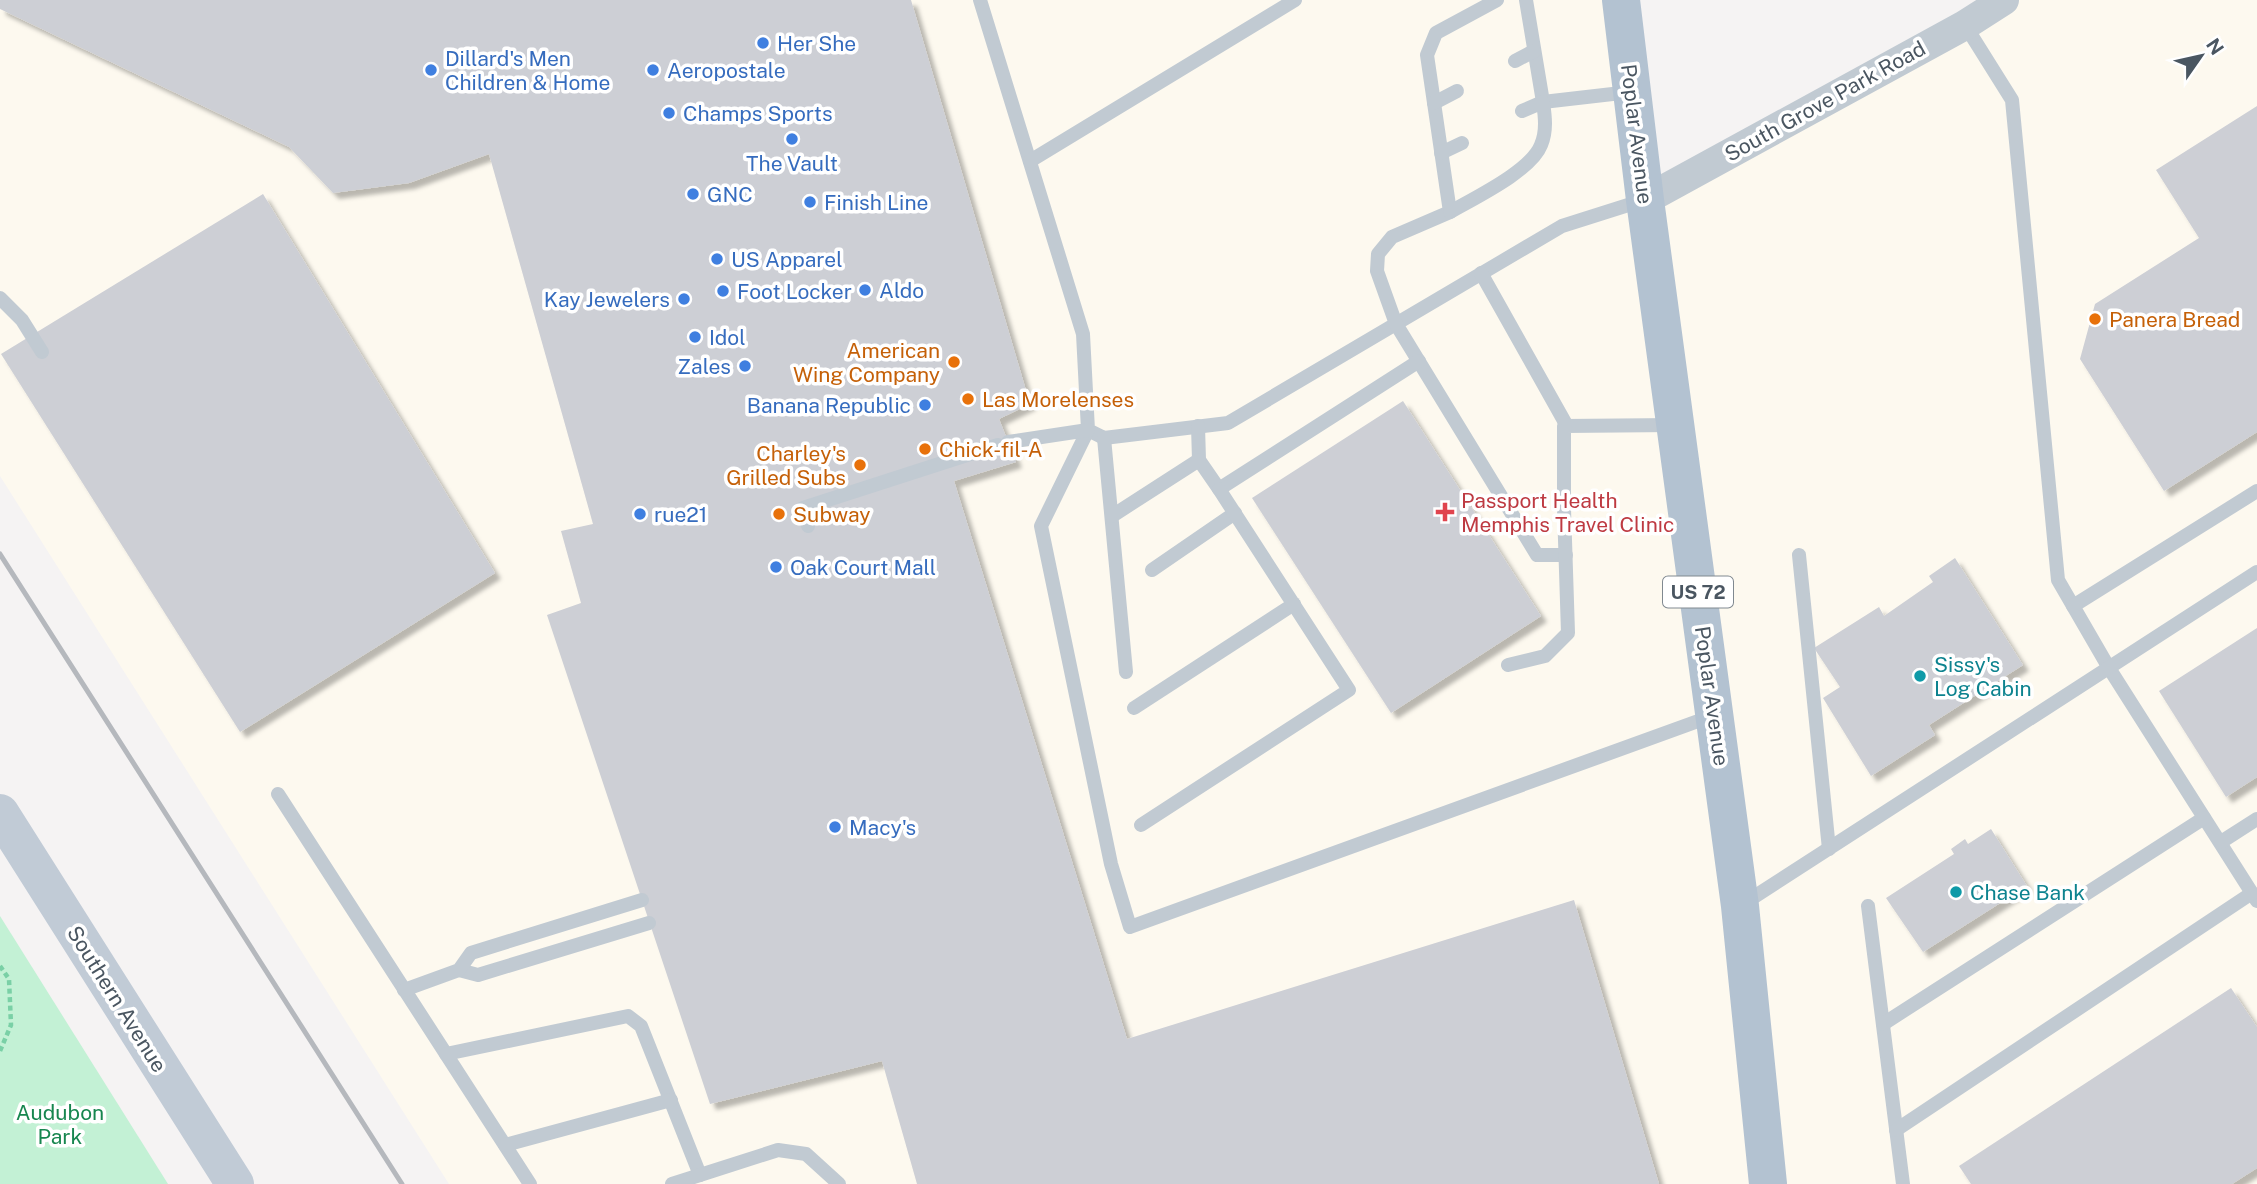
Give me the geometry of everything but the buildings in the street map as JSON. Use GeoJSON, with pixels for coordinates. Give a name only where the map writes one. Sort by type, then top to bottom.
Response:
{"type":"FeatureCollection","features":[{"type":"Feature","properties":{"kind":"main road","name":"Poplar Avenue"},"geometry":{"type":"LineString","coordinates":[[1621,0],[1645,200],[1740,906],[1768,1184]]}},
{"type":"Feature","properties":{"kind":"street","name":"South Grove Park Road"},"geometry":{"type":"LineString","coordinates":[[1645,200],[1965,25],[2004,0]]}},
{"type":"Feature","properties":{"kind":"street","name":"Southern Avenue"},"geometry":{"type":"LineString","coordinates":[[0,813],[235,1184]]}},
{"type":"Feature","properties":{"kind":"lane"},"geometry":{"type":"LineString","coordinates":[[980,0],[1083,334],[1088,430],[1041,526],[1111,864],[1130,927],[1715,715]]}},
{"type":"Feature","properties":{"kind":"lane"},"geometry":{"type":"LineString","coordinates":[[1030,161],[1295,0]]}},
{"type":"Feature","properties":{"kind":"lane"},"geometry":{"type":"LineString","coordinates":[[1450,212],[1427,55],[1436,33],[1497,0]]}},
{"type":"Feature","properties":{"kind":"lane"},"geometry":{"type":"LineString","coordinates":[[1526,0],[1546,124],[1541,146],[1524,168],[1450,212],[1392,237],[1378,254],[1377,271],[1396,324],[1537,555],[1566,555]]}},
{"type":"Feature","properties":{"kind":"lane"},"geometry":{"type":"LineString","coordinates":[[1896,1130],[2255,897],[2109,668],[2058,580],[2012,100],[1965,25]]}},
{"type":"Feature","properties":{"kind":"lane"},"geometry":{"type":"LineString","coordinates":[[1515,61],[1534,51]]}},
{"type":"Feature","properties":{"kind":"lane"},"geometry":{"type":"LineString","coordinates":[[1434,103],[1457,91]]}},
{"type":"Feature","properties":{"kind":"lane"},"geometry":{"type":"LineString","coordinates":[[1522,111],[1542,102],[1632,92]]}},
{"type":"Feature","properties":{"kind":"lane"},"geometry":{"type":"LineString","coordinates":[[1441,153],[1462,143]]}},
{"type":"Feature","properties":{"kind":"lane"},"geometry":{"type":"LineString","coordinates":[[808,526],[803,508],[1003,443],[1088,430],[1104,438],[1228,423],[1562,226],[1645,200]]}},
{"type":"Feature","properties":{"kind":"lane"},"geometry":{"type":"LineString","coordinates":[[1481,273],[1567,426]]}},
{"type":"Feature","properties":{"kind":"lane"},"geometry":{"type":"LineString","coordinates":[[0,298],[22,320],[42,352]]}},
{"type":"Feature","properties":{"kind":"lane"},"geometry":{"type":"LineString","coordinates":[[1219,489],[1419,362]]}},
{"type":"Feature","properties":{"kind":"lane"},"geometry":{"type":"LineString","coordinates":[[1508,665],[1545,656],[1568,633],[1564,426],[1675,425]]}},
{"type":"Feature","properties":{"kind":"lane"},"geometry":{"type":"LineString","coordinates":[[1141,825],[1349,690],[1199,460],[1198,426]]}},
{"type":"Feature","properties":{"kind":"lane"},"geometry":{"type":"LineString","coordinates":[[1104,438],[1126,672]]}},
{"type":"Feature","properties":{"kind":"lane"},"geometry":{"type":"LineString","coordinates":[[1112,516],[1199,460]]}},
{"type":"Feature","properties":{"kind":"lane"},"geometry":{"type":"LineString","coordinates":[[2073,606],[2257,491]]}},
{"type":"Feature","properties":{"kind":"lane"},"geometry":{"type":"LineString","coordinates":[[1152,570],[1235,513]]}},
{"type":"Feature","properties":{"kind":"lane"},"geometry":{"type":"LineString","coordinates":[[1799,555],[1829,849]]}},
{"type":"Feature","properties":{"kind":"lane"},"geometry":{"type":"LineString","coordinates":[[1740,906],[2257,572]]}},
{"type":"Feature","properties":{"kind":"lane"},"geometry":{"type":"LineString","coordinates":[[1134,708],[1294,604]]}},
{"type":"Feature","properties":{"kind":"lane"},"geometry":{"type":"LineString","coordinates":[[278,794],[530,1184]]}},
{"type":"Feature","properties":{"kind":"lane"},"geometry":{"type":"LineString","coordinates":[[1883,1024],[2204,818]]}},
{"type":"Feature","properties":{"kind":"lane"},"geometry":{"type":"LineString","coordinates":[[2221,842],[2257,819]]}},
{"type":"Feature","properties":{"kind":"lane"},"geometry":{"type":"LineString","coordinates":[[459,970],[471,953],[642,900]]}},
{"type":"Feature","properties":{"kind":"lane"},"geometry":{"type":"LineString","coordinates":[[1868,906],[1903,1184]]}},
{"type":"Feature","properties":{"kind":"lane"},"geometry":{"type":"LineString","coordinates":[[404,990],[459,970],[478,975],[649,923]]}},
{"type":"Feature","properties":{"kind":"lane"},"geometry":{"type":"LineString","coordinates":[[446,1054],[628,1016],[641,1026],[700,1175]]}},
{"type":"Feature","properties":{"kind":"lane"},"geometry":{"type":"LineString","coordinates":[[505,1145],[671,1100]]}},
{"type":"Feature","properties":{"kind":"lane"},"geometry":{"type":"LineString","coordinates":[[672,1184],[778,1150],[806,1153],[839,1184]]}},
{"type":"Feature","properties":{"kind":"path"},"geometry":{"type":"LineString","coordinates":[[0,966],[9,979],[11,1025],[0,1051]]}},
{"type":"Feature","properties":{"kind":"shaded area"},"geometry":{"type":"Polygon","coordinates":[[[0,0],[1607,0],[1645,199],[1981,0],[2257,0],[2257,1184],[449,1184],[0,476],[0,0]]]}},
{"type":"Feature","properties":{"kind":"green space","name":"Audubon Park"},"geometry":{"type":"Polygon","coordinates":[[[0,916],[168,1184],[0,1184],[0,916]]]}},
{"type":"Feature","properties":{"kind":"railway"},"geometry":{"type":"LineString","coordinates":[[0,554],[402,1184]]}},
{"type":"Feature","properties":{"kind":"place","name":"Her She"},"geometry":{"type":"Point","coordinates":[763,43]}},
{"type":"Feature","properties":{"kind":"place","name":"Dillard's Men Children & Home"},"geometry":{"type":"Point","coordinates":[431,70]}},
{"type":"Feature","properties":{"kind":"place","name":"Aeropostale"},"geometry":{"type":"Point","coordinates":[653,70]}},
{"type":"Feature","properties":{"kind":"place","name":"Champs Sports"},"geometry":{"type":"Point","coordinates":[669,113]}},
{"type":"Feature","properties":{"kind":"place","name":"The Vault"},"geometry":{"type":"Point","coordinates":[792,139]}},
{"type":"Feature","properties":{"kind":"place","name":"GNC"},"geometry":{"type":"Point","coordinates":[693,194]}},
{"type":"Feature","properties":{"kind":"place","name":"Finish Line"},"geometry":{"type":"Point","coordinates":[810,202]}},
{"type":"Feature","properties":{"kind":"place","name":"US Apparel"},"geometry":{"type":"Point","coordinates":[717,259]}},
{"type":"Feature","properties":{"kind":"place","name":"Aldo"},"geometry":{"type":"Point","coordinates":[865,290]}},
{"type":"Feature","properties":{"kind":"place","name":"Foot Locker"},"geometry":{"type":"Point","coordinates":[723,291]}},
{"type":"Feature","properties":{"kind":"place","name":"Kay Jewelers"},"geometry":{"type":"Point","coordinates":[684,299]}},
{"type":"Feature","properties":{"kind":"place","name":"Panera Bread"},"geometry":{"type":"Point","coordinates":[2095,319]}},
{"type":"Feature","properties":{"kind":"place","name":"Idol"},"geometry":{"type":"Point","coordinates":[695,337]}},
{"type":"Feature","properties":{"kind":"place","name":"American Wing Company"},"geometry":{"type":"Point","coordinates":[954,362]}},
{"type":"Feature","properties":{"kind":"place","name":"Zales"},"geometry":{"type":"Point","coordinates":[745,366]}},
{"type":"Feature","properties":{"kind":"place","name":"Las Morelenses"},"geometry":{"type":"Point","coordinates":[968,399]}},
{"type":"Feature","properties":{"kind":"place","name":"Banana Republic"},"geometry":{"type":"Point","coordinates":[925,405]}},
{"type":"Feature","properties":{"kind":"place","name":"Chick-fil-A"},"geometry":{"type":"Point","coordinates":[925,449]}},
{"type":"Feature","properties":{"kind":"place","name":"Charley's Grilled Subs"},"geometry":{"type":"Point","coordinates":[860,465]}},
{"type":"Feature","properties":{"kind":"place","name":"Passport Health Memphis Travel Clinic"},"geometry":{"type":"Point","coordinates":[1445,512]}},
{"type":"Feature","properties":{"kind":"place","name":"rue21"},"geometry":{"type":"Point","coordinates":[640,514]}},
{"type":"Feature","properties":{"kind":"place","name":"Subway"},"geometry":{"type":"Point","coordinates":[779,514]}},
{"type":"Feature","properties":{"kind":"place","name":"Oak Court Mall"},"geometry":{"type":"Point","coordinates":[776,567]}},
{"type":"Feature","properties":{"kind":"place","name":"Sissy's Log Cabin"},"geometry":{"type":"Point","coordinates":[1920,676]}},
{"type":"Feature","properties":{"kind":"place","name":"Macy's"},"geometry":{"type":"Point","coordinates":[835,827]}},
{"type":"Feature","properties":{"kind":"place","name":"Chase Bank"},"geometry":{"type":"Point","coordinates":[1956,892]}}]}
